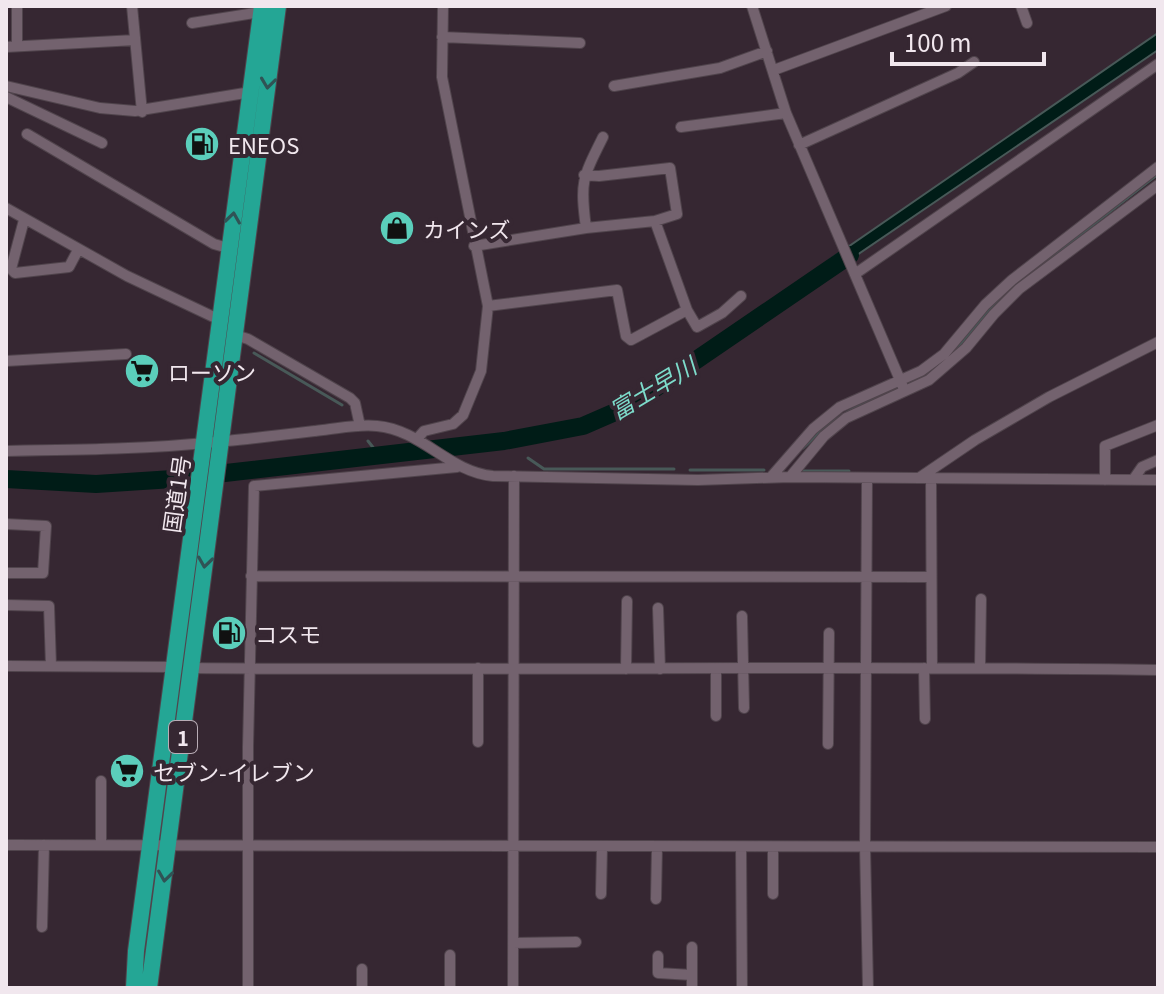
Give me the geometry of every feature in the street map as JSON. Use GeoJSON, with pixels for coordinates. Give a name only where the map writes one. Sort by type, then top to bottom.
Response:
{"type":"FeatureCollection","features":[{"type":"Feature","properties":{"kind":"highway","name":"国道1号"},"geometry":{"type":"LineString","coordinates":[[210,461],[203,443],[228,248],[267,8]]}},
{"type":"Feature","properties":{"kind":"highway","name":"国道1号"},"geometry":{"type":"LineString","coordinates":[[149,988],[169,845],[183,668],[210,461],[221,442],[235,335],[267,8]]}},
{"type":"Feature","properties":{"kind":"highway","name":"国道1号"},"geometry":{"type":"LineString","coordinates":[[131,988],[150,844],[183,668]]}},
{"type":"Feature","properties":{"kind":"street"},"geometry":{"type":"LineString","coordinates":[[17,6],[12,46],[135,40]]}},
{"type":"Feature","properties":{"kind":"street"},"geometry":{"type":"LineString","coordinates":[[132,6],[142,112]]}},
{"type":"Feature","properties":{"kind":"street"},"geometry":{"type":"LineString","coordinates":[[416,436],[430,428],[453,424],[463,415],[481,371],[488,306],[442,77],[443,6]]}},
{"type":"Feature","properties":{"kind":"street"},"geometry":{"type":"LineString","coordinates":[[752,6],[786,113],[905,392]]}},
{"type":"Feature","properties":{"kind":"street"},"geometry":{"type":"LineString","coordinates":[[774,70],[924,10],[946,6]]}},
{"type":"Feature","properties":{"kind":"street"},"geometry":{"type":"LineString","coordinates":[[1021,6],[1027,23]]}},
{"type":"Feature","properties":{"kind":"street"},"geometry":{"type":"LineString","coordinates":[[192,23],[267,8]]}},
{"type":"Feature","properties":{"kind":"street"},"geometry":{"type":"LineString","coordinates":[[442,37],[580,43]]}},
{"type":"Feature","properties":{"kind":"street"},"geometry":{"type":"LineString","coordinates":[[614,86],[720,68],[767,51]]}},
{"type":"Feature","properties":{"kind":"street"},"geometry":{"type":"LineString","coordinates":[[799,145],[958,73],[974,62]]}},
{"type":"Feature","properties":{"kind":"street"},"geometry":{"type":"LineString","coordinates":[[854,272],[1158,64]]}},
{"type":"Feature","properties":{"kind":"street"},"geometry":{"type":"LineString","coordinates":[[6,86],[100,108],[142,112],[251,92]]}},
{"type":"Feature","properties":{"kind":"street"},"geometry":{"type":"LineString","coordinates":[[6,97],[102,143]]}},
{"type":"Feature","properties":{"kind":"street"},"geometry":{"type":"LineString","coordinates":[[681,127],[786,113]]}},
{"type":"Feature","properties":{"kind":"street"},"geometry":{"type":"LineString","coordinates":[[27,134],[214,244],[228,248]]}},
{"type":"Feature","properties":{"kind":"street"},"geometry":{"type":"LineString","coordinates":[[586,228],[582,194],[584,175],[603,137]]}},
{"type":"Feature","properties":{"kind":"street"},"geometry":{"type":"LineString","coordinates":[[771,477],[813,429],[840,407],[921,371],[944,354],[985,305],[1012,280],[1158,167]]}},
{"type":"Feature","properties":{"kind":"street"},"geometry":{"type":"LineString","coordinates":[[474,246],[586,228],[655,221],[677,214],[670,168],[584,175]]}},
{"type":"Feature","properties":{"kind":"street"},"geometry":{"type":"LineString","coordinates":[[790,477],[824,436],[846,418],[929,380],[966,348],[1019,289],[1158,185]]}},
{"type":"Feature","properties":{"kind":"street"},"geometry":{"type":"LineString","coordinates":[[6,208],[78,250],[220,320]]}},
{"type":"Feature","properties":{"kind":"street"},"geometry":{"type":"LineString","coordinates":[[24,220],[11,269],[15,273],[69,267],[78,250]]}},
{"type":"Feature","properties":{"kind":"street"},"geometry":{"type":"LineString","coordinates":[[655,221],[687,310],[697,327],[741,296]]}},
{"type":"Feature","properties":{"kind":"street"},"geometry":{"type":"LineString","coordinates":[[488,306],[617,290],[626,336],[631,340],[687,310]]}},
{"type":"Feature","properties":{"kind":"street"},"geometry":{"type":"LineString","coordinates":[[235,335],[248,339],[350,398],[355,403],[360,426]]}},
{"type":"Feature","properties":{"kind":"street"},"geometry":{"type":"LineString","coordinates":[[918,479],[1036,404],[1158,342]]}},
{"type":"Feature","properties":{"kind":"street"},"geometry":{"type":"LineString","coordinates":[[6,361],[126,354]]}},
{"type":"Feature","properties":{"kind":"street"},"geometry":{"type":"LineString","coordinates":[[1105,480],[1105,446],[1158,425]]}},
{"type":"Feature","properties":{"kind":"street"},"geometry":{"type":"LineString","coordinates":[[6,451],[92,450],[221,442],[360,426],[385,427],[416,436],[454,464],[481,474],[698,480],[771,477],[1158,480]]}},
{"type":"Feature","properties":{"kind":"street"},"geometry":{"type":"LineString","coordinates":[[1133,480],[1142,467],[1158,460]]}},
{"type":"Feature","properties":{"kind":"street"},"geometry":{"type":"LineString","coordinates":[[248,988],[249,669],[254,486],[454,464]]}},
{"type":"Feature","properties":{"kind":"street"},"geometry":{"type":"LineString","coordinates":[[513,988],[514,476]]}},
{"type":"Feature","properties":{"kind":"street"},"geometry":{"type":"LineString","coordinates":[[867,479],[864,576],[868,988]]}},
{"type":"Feature","properties":{"kind":"street"},"geometry":{"type":"LineString","coordinates":[[925,719],[931,577],[931,479]]}},
{"type":"Feature","properties":{"kind":"street"},"geometry":{"type":"LineString","coordinates":[[6,524],[46,526],[43,573],[6,573]]}},
{"type":"Feature","properties":{"kind":"street"},"geometry":{"type":"LineString","coordinates":[[251,576],[931,577]]}},
{"type":"Feature","properties":{"kind":"street"},"geometry":{"type":"LineString","coordinates":[[980,667],[981,599]]}},
{"type":"Feature","properties":{"kind":"street"},"geometry":{"type":"LineString","coordinates":[[626,669],[627,601]]}},
{"type":"Feature","properties":{"kind":"street"},"geometry":{"type":"LineString","coordinates":[[6,605],[49,606],[51,666]]}},
{"type":"Feature","properties":{"kind":"street"},"geometry":{"type":"LineString","coordinates":[[658,608],[660,669]]}},
{"type":"Feature","properties":{"kind":"street"},"geometry":{"type":"LineString","coordinates":[[742,616],[744,708]]}},
{"type":"Feature","properties":{"kind":"street"},"geometry":{"type":"LineString","coordinates":[[828,744],[829,633]]}},
{"type":"Feature","properties":{"kind":"street"},"geometry":{"type":"LineString","coordinates":[[6,666],[1158,670]]}},
{"type":"Feature","properties":{"kind":"street"},"geometry":{"type":"LineString","coordinates":[[478,668],[478,742]]}},
{"type":"Feature","properties":{"kind":"street"},"geometry":{"type":"LineString","coordinates":[[716,669],[716,716]]}},
{"type":"Feature","properties":{"kind":"street"},"geometry":{"type":"LineString","coordinates":[[101,781],[101,845]]}},
{"type":"Feature","properties":{"kind":"street"},"geometry":{"type":"LineString","coordinates":[[6,845],[1158,847]]}},
{"type":"Feature","properties":{"kind":"street"},"geometry":{"type":"LineString","coordinates":[[42,927],[44,845]]}},
{"type":"Feature","properties":{"kind":"street"},"geometry":{"type":"LineString","coordinates":[[601,894],[602,847]]}},
{"type":"Feature","properties":{"kind":"street"},"geometry":{"type":"LineString","coordinates":[[656,899],[657,847]]}},
{"type":"Feature","properties":{"kind":"street"},"geometry":{"type":"LineString","coordinates":[[741,847],[742,988]]}},
{"type":"Feature","properties":{"kind":"street"},"geometry":{"type":"LineString","coordinates":[[773,847],[773,894]]}},
{"type":"Feature","properties":{"kind":"street"},"geometry":{"type":"LineString","coordinates":[[513,943],[576,942]]}},
{"type":"Feature","properties":{"kind":"street"},"geometry":{"type":"LineString","coordinates":[[692,947],[692,988]]}},
{"type":"Feature","properties":{"kind":"street"},"geometry":{"type":"LineString","coordinates":[[450,955],[450,988]]}},
{"type":"Feature","properties":{"kind":"street"},"geometry":{"type":"LineString","coordinates":[[658,956],[658,973],[692,975]]}},
{"type":"Feature","properties":{"kind":"street"},"geometry":{"type":"LineString","coordinates":[[362,969],[362,988]]}},
{"type":"Feature","properties":{"kind":"shaded area"},"geometry":{"type":"Polygon","coordinates":[[[1158,33],[1158,50],[835,270],[829,260],[1158,33]]]}},
{"type":"Feature","properties":{"kind":"waterway"},"geometry":{"type":"LineString","coordinates":[[953,353],[1009,290],[1158,174]]}},
{"type":"Feature","properties":{"kind":"waterway","name":"富士早川"},"geometry":{"type":"LineString","coordinates":[[6,479],[96,484],[173,479],[504,441],[583,426],[629,406],[850,255]]}},
{"type":"Feature","properties":{"kind":"waterway"},"geometry":{"type":"LineString","coordinates":[[254,353],[342,405]]}},
{"type":"Feature","properties":{"kind":"waterway"},"geometry":{"type":"LineString","coordinates":[[911,383],[941,363]]}},
{"type":"Feature","properties":{"kind":"waterway"},"geometry":{"type":"LineString","coordinates":[[803,448],[847,413],[897,389]]}},
{"type":"Feature","properties":{"kind":"waterway"},"geometry":{"type":"LineString","coordinates":[[368,441],[379,455]]}},
{"type":"Feature","properties":{"kind":"waterway"},"geometry":{"type":"LineString","coordinates":[[528,458],[544,469],[674,469]]}},
{"type":"Feature","properties":{"kind":"waterway"},"geometry":{"type":"LineString","coordinates":[[690,470],[764,470]]}},
{"type":"Feature","properties":{"kind":"waterway"},"geometry":{"type":"LineString","coordinates":[[800,471],[849,471]]}},
{"type":"Feature","properties":{"kind":"place","name":"ENEOS"},"geometry":{"type":"Point","coordinates":[202,144]}},
{"type":"Feature","properties":{"kind":"place","name":"カインズ"},"geometry":{"type":"Point","coordinates":[397,228]}},
{"type":"Feature","properties":{"kind":"place","name":"ローソン"},"geometry":{"type":"Point","coordinates":[142,371]}},
{"type":"Feature","properties":{"kind":"place","name":"コスモ"},"geometry":{"type":"Point","coordinates":[229,633]}},
{"type":"Feature","properties":{"kind":"place","name":"セブン-イレブン"},"geometry":{"type":"Point","coordinates":[127,771]}}]}
